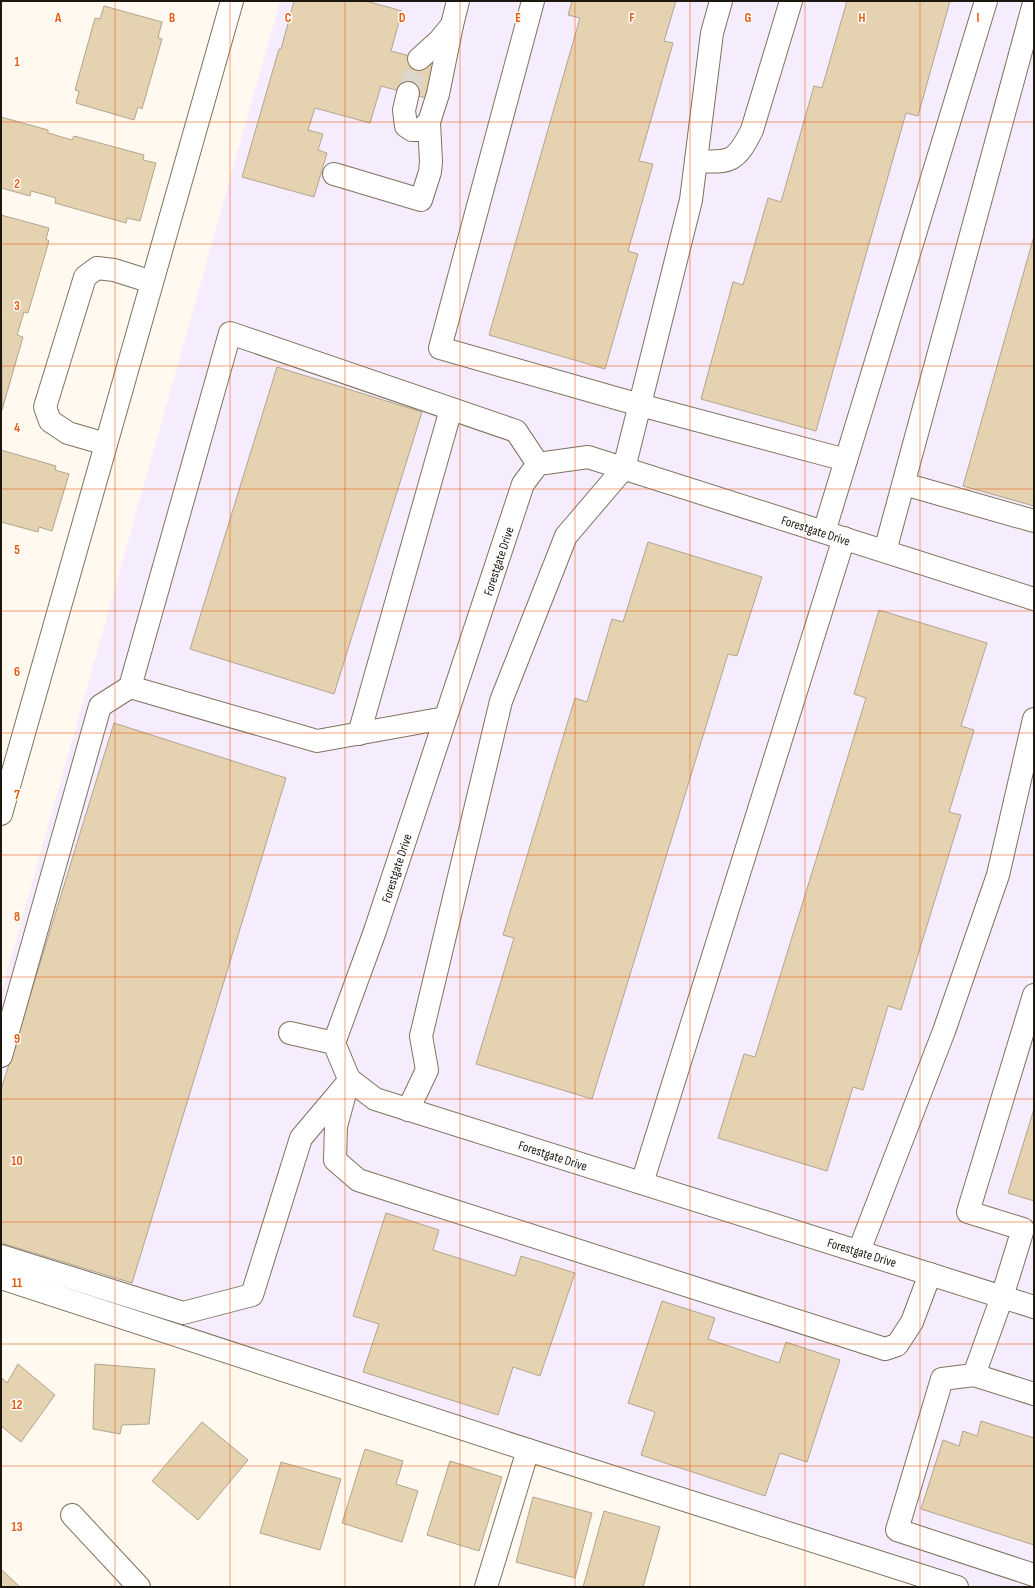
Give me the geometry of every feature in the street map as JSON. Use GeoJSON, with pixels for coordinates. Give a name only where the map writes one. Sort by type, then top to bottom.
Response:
{"type":"FeatureCollection","features":[{"type":"Feature","properties":{"kind":"street"},"geometry":{"type":"LineString","coordinates":[[1,814],[232,1]]}},
{"type":"Feature","properties":{"kind":"street"},"geometry":{"type":"LineString","coordinates":[[334,174],[421,200],[430,172],[429,122],[438,94],[458,1]]}},
{"type":"Feature","properties":{"kind":"street"},"geometry":{"type":"LineString","coordinates":[[533,1],[440,348],[640,406],[846,460]]}},
{"type":"Feature","properties":{"kind":"street"},"geometry":{"type":"LineString","coordinates":[[408,1110],[427,1070],[421,1036],[502,701],[566,536],[624,468],[691,200],[712,33],[721,1]]}},
{"type":"Feature","properties":{"kind":"street"},"geometry":{"type":"LineString","coordinates":[[696,161],[720,162],[736,156],[745,145],[752,130],[791,1]]}},
{"type":"Feature","properties":{"kind":"street"},"geometry":{"type":"LineString","coordinates":[[642,1183],[834,535],[846,460],[986,1]]}},
{"type":"Feature","properties":{"kind":"street"},"geometry":{"type":"LineString","coordinates":[[884,552],[904,484],[1034,3]]}},
{"type":"Feature","properties":{"kind":"street"},"geometry":{"type":"LineString","coordinates":[[419,59],[439,41],[452,25]]}},
{"type":"Feature","properties":{"kind":"street"},"geometry":{"type":"LineString","coordinates":[[408,93],[404,110],[406,126],[412,130],[420,130],[429,122]]}},
{"type":"Feature","properties":{"kind":"street"},"geometry":{"type":"LineString","coordinates":[[106,444],[68,433],[50,421],[45,408],[85,277],[97,268],[114,270],[152,282]]}},
{"type":"Feature","properties":{"kind":"street"},"geometry":{"type":"LineString","coordinates":[[1,1056],[100,706],[130,687],[230,333],[516,431],[538,464]]}},
{"type":"Feature","properties":{"kind":"street"},"geometry":{"type":"LineString","coordinates":[[359,734],[451,409]]}},
{"type":"Feature","properties":{"kind":"street","name":"Forestgate Drive"},"geometry":{"type":"LineString","coordinates":[[1034,599],[588,457],[538,464],[523,484],[375,931],[334,1043],[349,1079],[375,1099],[1034,1308]]}},
{"type":"Feature","properties":{"kind":"street"},"geometry":{"type":"LineString","coordinates":[[904,484],[1034,521]]}},
{"type":"Feature","properties":{"kind":"street"},"geometry":{"type":"LineString","coordinates":[[130,687],[317,741],[445,718]]}},
{"type":"Feature","properties":{"kind":"street"},"geometry":{"type":"LineString","coordinates":[[859,1252],[944,1031],[998,875],[1034,719]]}},
{"type":"Feature","properties":{"kind":"street"},"geometry":{"type":"LineString","coordinates":[[974,1375],[1002,1297],[1029,1230],[968,1212],[1034,995]]}},
{"type":"Feature","properties":{"kind":"street"},"geometry":{"type":"LineString","coordinates":[[290,1032],[334,1043]]}},
{"type":"Feature","properties":{"kind":"street"},"geometry":{"type":"LineString","coordinates":[[1,1256],[183,1313],[252,1294],[301,1138],[349,1079]]}},
{"type":"Feature","properties":{"kind":"street"},"geometry":{"type":"LineString","coordinates":[[349,1079],[336,1126],[335,1160],[358,1180],[885,1349],[897,1345],[912,1322],[930,1274]]}},
{"type":"Feature","properties":{"kind":"street"},"geometry":{"type":"LineString","coordinates":[[1,1278],[528,1450],[957,1587]]}},
{"type":"Feature","properties":{"kind":"street"},"geometry":{"type":"LineString","coordinates":[[1034,1394],[974,1375],[942,1379],[897,1530],[1034,1575]]}},
{"type":"Feature","properties":{"kind":"street"},"geometry":{"type":"LineString","coordinates":[[486,1587],[528,1450]]}},
{"type":"Feature","properties":{"kind":"street"},"geometry":{"type":"LineString","coordinates":[[72,1515],[139,1587]]}},
{"type":"Feature","properties":{"kind":"shaded area"},"geometry":{"type":"Polygon","coordinates":[[[280,1],[1034,1],[1034,1587],[976,1587],[1,1272],[1,993],[280,1]]]}},
{"type":"Feature","properties":{"kind":"building"},"geometry":{"type":"Polygon","coordinates":[[[294,1],[366,1],[402,11],[391,51],[436,63],[426,98],[381,86],[370,123],[315,108],[308,130],[323,134],[318,150],[327,153],[314,197],[242,177],[294,1]]]}},
{"type":"Feature","properties":{"kind":"building"},"geometry":{"type":"Polygon","coordinates":[[[572,1],[676,1],[664,41],[673,43],[639,161],[653,164],[628,251],[638,254],[605,369],[489,335],[580,18],[568,15],[572,1]]]}},
{"type":"Feature","properties":{"kind":"building"},"geometry":{"type":"Polygon","coordinates":[[[847,1],[950,1],[918,116],[906,113],[816,431],[701,399],[733,282],[743,285],[768,198],[781,202],[814,86],[822,88],[847,1]]]}},
{"type":"Feature","properties":{"kind":"building"},"geometry":{"type":"Polygon","coordinates":[[[104,6],[162,22],[158,38],[162,39],[142,109],[138,107],[134,120],[76,103],[79,91],[75,90],[95,18],[100,19],[104,6]]]}},
{"type":"Feature","properties":{"kind":"building"},"geometry":{"type":"Polygon","coordinates":[[[1,117],[48,130],[48,133],[72,140],[74,136],[144,155],[143,160],[156,163],[140,221],[127,218],[126,223],[55,203],[56,198],[31,191],[30,196],[1,188],[1,117]]]}},
{"type":"Feature","properties":{"kind":"building"},"geometry":{"type":"Polygon","coordinates":[[[1,215],[49,228],[46,239],[49,241],[28,313],[24,312],[17,335],[23,337],[2,410],[1,215]]]}},
{"type":"Feature","properties":{"kind":"building"},"geometry":{"type":"Polygon","coordinates":[[[1034,236],[1034,506],[963,486],[1034,236]]]}},
{"type":"Feature","properties":{"kind":"building"},"geometry":{"type":"Polygon","coordinates":[[[277,367],[422,412],[334,694],[190,649],[277,367]]]}},
{"type":"Feature","properties":{"kind":"building"},"geometry":{"type":"Polygon","coordinates":[[[1,450],[56,466],[55,470],[69,474],[52,531],[39,527],[38,532],[1,522],[1,450]]]}},
{"type":"Feature","properties":{"kind":"building"},"geometry":{"type":"Polygon","coordinates":[[[648,542],[762,577],[737,656],[728,654],[592,1099],[476,1064],[514,938],[503,935],[575,698],[587,702],[612,619],[623,622],[648,542]]]}},
{"type":"Feature","properties":{"kind":"building"},"geometry":{"type":"Polygon","coordinates":[[[879,610],[987,643],[961,726],[974,730],[949,812],[961,815],[901,1010],[888,1006],[863,1090],[853,1087],[827,1171],[718,1138],[744,1054],[755,1057],[866,698],[854,694],[879,610]]]}},
{"type":"Feature","properties":{"kind":"building"},"geometry":{"type":"Polygon","coordinates":[[[114,723],[286,778],[132,1283],[1,1243],[1,1090],[114,723]]]}},
{"type":"Feature","properties":{"kind":"building"},"geometry":{"type":"Polygon","coordinates":[[[1034,1109],[1034,1201],[1008,1193],[1034,1109]]]}},
{"type":"Feature","properties":{"kind":"building"},"geometry":{"type":"Polygon","coordinates":[[[386,1213],[439,1230],[433,1250],[515,1276],[521,1256],[575,1273],[540,1376],[513,1367],[498,1415],[363,1372],[379,1324],[353,1316],[386,1213]]]}},
{"type":"Feature","properties":{"kind":"building"},"geometry":{"type":"Polygon","coordinates":[[[662,1301],[715,1318],[708,1339],[779,1363],[786,1342],[840,1360],[807,1462],[780,1453],[765,1496],[641,1455],[655,1412],[628,1403],[662,1301]]]}},
{"type":"Feature","properties":{"kind":"building"},"geometry":{"type":"Polygon","coordinates":[[[18,1364],[55,1395],[21,1442],[1,1426],[1,1377],[7,1383],[18,1364]]]}},
{"type":"Feature","properties":{"kind":"building"},"geometry":{"type":"Polygon","coordinates":[[[95,1364],[155,1369],[149,1424],[122,1425],[120,1434],[93,1429],[95,1364]]]}},
{"type":"Feature","properties":{"kind":"building"},"geometry":{"type":"Polygon","coordinates":[[[981,1421],[1034,1438],[1034,1545],[921,1509],[943,1440],[959,1446],[963,1431],[977,1436],[981,1421]]]}},
{"type":"Feature","properties":{"kind":"building"},"geometry":{"type":"Polygon","coordinates":[[[202,1422],[248,1460],[198,1520],[152,1481],[202,1422]]]}},
{"type":"Feature","properties":{"kind":"building"},"geometry":{"type":"Polygon","coordinates":[[[365,1449],[403,1461],[396,1484],[418,1491],[402,1542],[342,1523],[365,1449]]]}},
{"type":"Feature","properties":{"kind":"building"},"geometry":{"type":"Polygon","coordinates":[[[450,1461],[502,1477],[479,1551],[427,1535],[450,1461]]]}},
{"type":"Feature","properties":{"kind":"building"},"geometry":{"type":"Polygon","coordinates":[[[281,1462],[341,1479],[320,1550],[260,1533],[281,1462]]]}},
{"type":"Feature","properties":{"kind":"building"},"geometry":{"type":"Polygon","coordinates":[[[533,1497],[592,1513],[575,1578],[516,1562],[533,1497]]]}},
{"type":"Feature","properties":{"kind":"building"},"geometry":{"type":"Polygon","coordinates":[[[604,1511],[660,1527],[643,1587],[583,1587],[604,1511]]]}},
{"type":"Feature","properties":{"kind":"building"},"geometry":{"type":"Polygon","coordinates":[[[1,1569],[20,1587],[1,1587],[1,1569]]]}},
{"type":"Feature","properties":{"kind":"tunnel"},"geometry":{"type":"LineString","coordinates":[[408,93],[419,59]]}}]}
